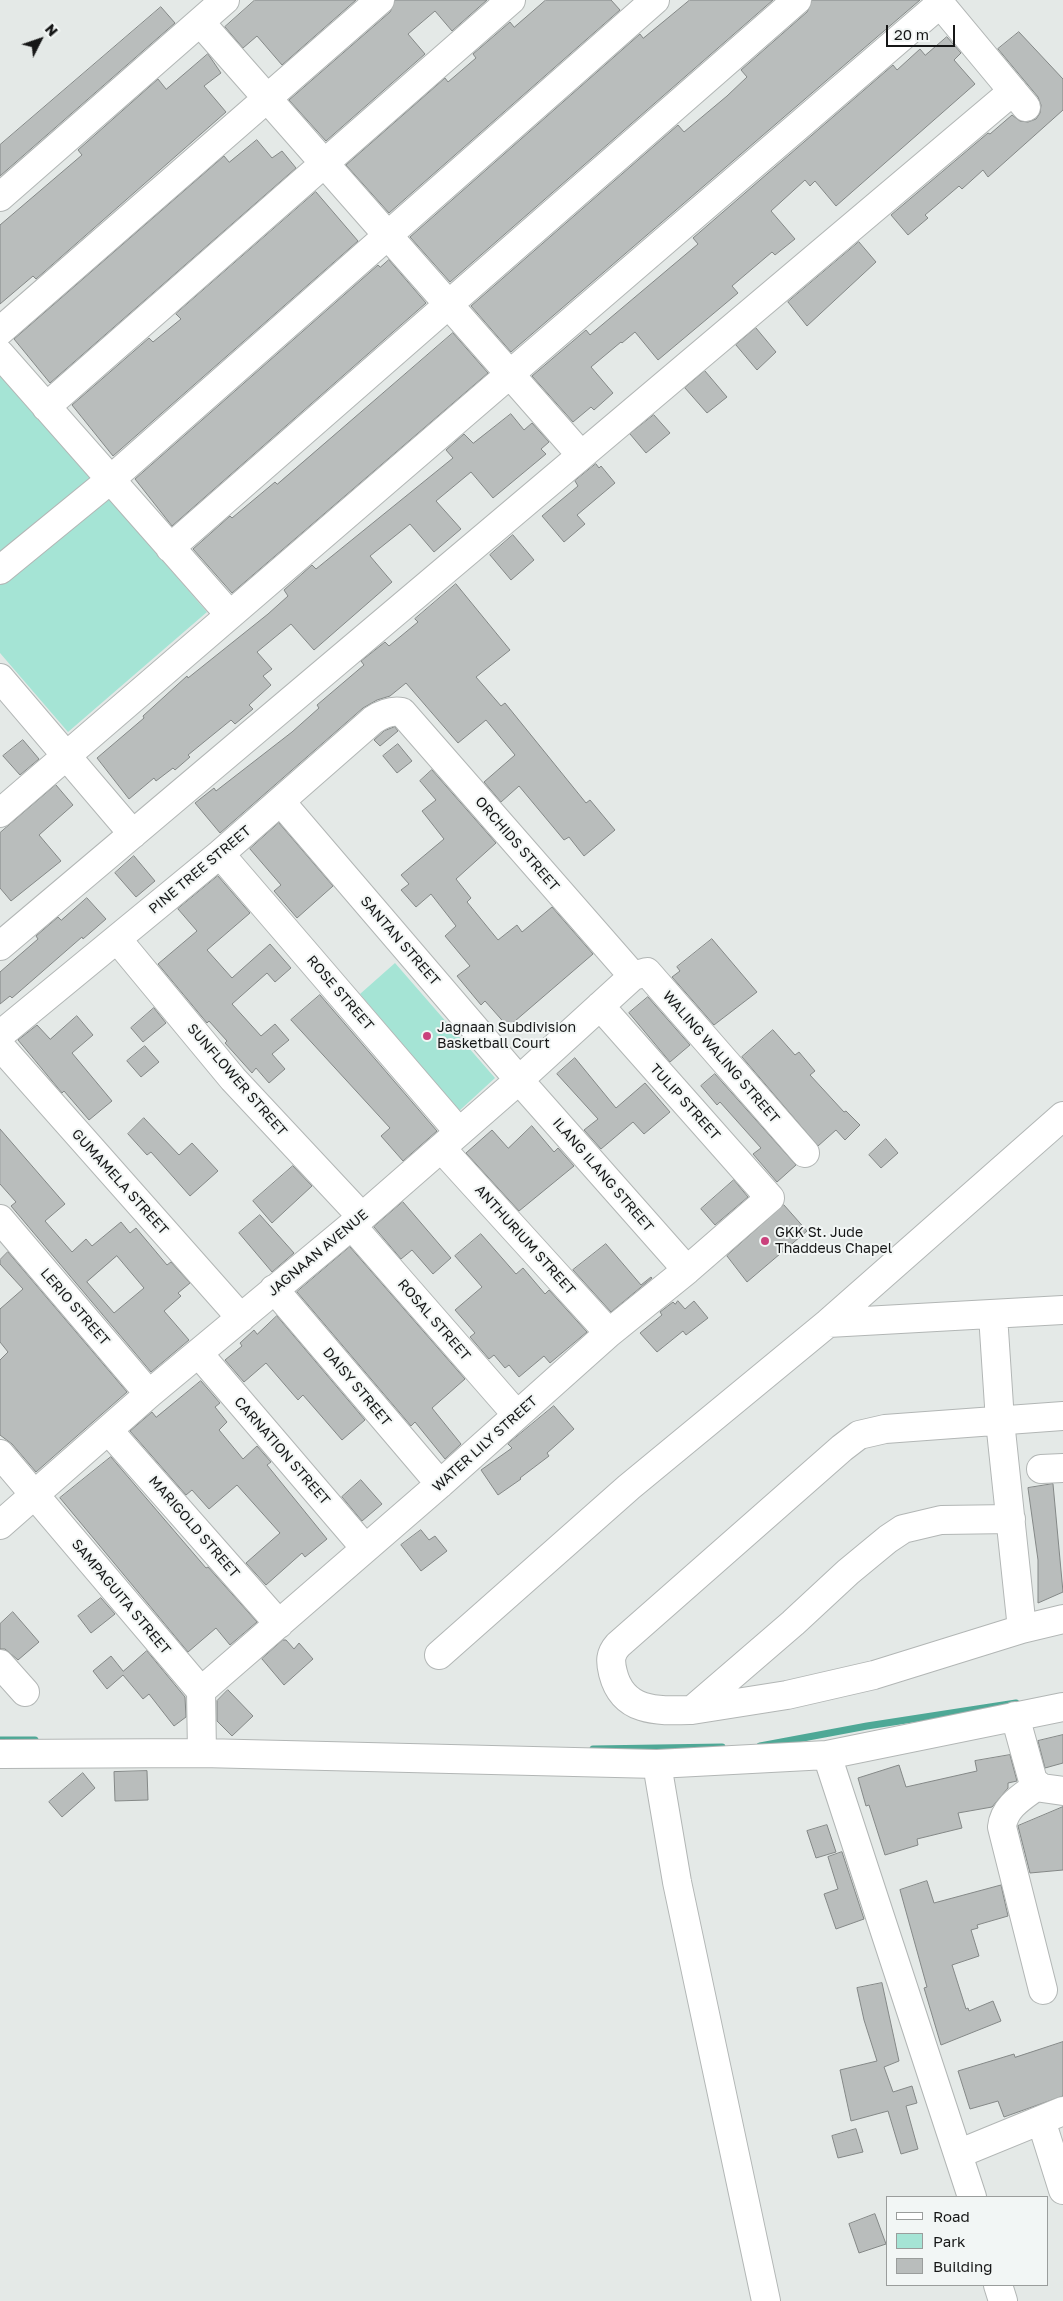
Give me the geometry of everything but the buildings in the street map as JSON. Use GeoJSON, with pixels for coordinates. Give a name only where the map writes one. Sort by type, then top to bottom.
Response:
{"type":"FeatureCollection","features":[{"type":"Feature","properties":{"kind":"street"},"geometry":{"type":"LineString","coordinates":[[0,196],[225,0]]}},
{"type":"Feature","properties":{"kind":"street"},"geometry":{"type":"LineString","coordinates":[[0,331],[380,0]]}},
{"type":"Feature","properties":{"kind":"street"},"geometry":{"type":"LineString","coordinates":[[46,407],[511,0]]}},
{"type":"Feature","properties":{"kind":"street"},"geometry":{"type":"LineString","coordinates":[[0,570],[110,480],[655,0]]}},
{"type":"Feature","properties":{"kind":"street"},"geometry":{"type":"LineString","coordinates":[[170,548],[797,0]]}},
{"type":"Feature","properties":{"kind":"street"},"geometry":{"type":"LineString","coordinates":[[0,813],[938,2],[1020,99],[581,455],[0,946]]}},
{"type":"Feature","properties":{"kind":"street"},"geometry":{"type":"LineString","coordinates":[[200,22],[581,455]]}},
{"type":"Feature","properties":{"kind":"street"},"geometry":{"type":"LineString","coordinates":[[0,354],[230,616]]}},
{"type":"Feature","properties":{"kind":"street"},"geometry":{"type":"LineString","coordinates":[[2,682],[133,834]]}},
{"type":"Feature","properties":{"kind":"street","name":"PINE TREE STREET"},"geometry":{"type":"LineString","coordinates":[[0,1035],[220,854],[373,720],[383,714],[402,712]]}},
{"type":"Feature","properties":{"kind":"street","name":"ORCHIDS STREET"},"geometry":{"type":"LineString","coordinates":[[402,712],[633,976]]}},
{"type":"Feature","properties":{"kind":"street","name":"SANTAN STREET"},"geometry":{"type":"LineString","coordinates":[[281,802],[519,1080]]}},
{"type":"Feature","properties":{"kind":"street","name":"ROSE STREET"},"geometry":{"type":"LineString","coordinates":[[220,854],[450,1140]]}},
{"type":"Feature","properties":{"kind":"street","name":"SUNFLOWER STREET"},"geometry":{"type":"LineString","coordinates":[[117,939],[233,1079],[357,1221]]}},
{"type":"Feature","properties":{"kind":"street","name":"WALING WALING STREET"},"geometry":{"type":"LineString","coordinates":[[633,976],[647,972],[805,1153]]}},
{"type":"Feature","properties":{"kind":"street","name":"JAGNAAN AVENUE"},"geometry":{"type":"LineString","coordinates":[[0,1525],[149,1394],[357,1221],[519,1080],[633,976]]}},
{"type":"Feature","properties":{"kind":"street","name":"TULIP STREET"},"geometry":{"type":"LineString","coordinates":[[600,1006],[770,1198]]}},
{"type":"Feature","properties":{"kind":"street","name":"GUMAMELA STREET"},"geometry":{"type":"LineString","coordinates":[[0,1046],[241,1318]]}},
{"type":"Feature","properties":{"kind":"street","name":"ILANG ILANG STREET"},"geometry":{"type":"LineString","coordinates":[[519,1080],[687,1270]]}},
{"type":"Feature","properties":{"kind":"street"},"geometry":{"type":"LineString","coordinates":[[439,1655],[629,1487],[828,1323],[1063,1116]]}},
{"type":"Feature","properties":{"kind":"street","name":"ANTHURIUM STREET"},"geometry":{"type":"LineString","coordinates":[[450,1140],[609,1333]]}},
{"type":"Feature","properties":{"kind":"street","name":"WATER LILY STREET"},"geometry":{"type":"LineString","coordinates":[[201,1691],[440,1484],[609,1333],[687,1270],[770,1198]]}},
{"type":"Feature","properties":{"kind":"street","name":"LERIO STREET"},"geometry":{"type":"LineString","coordinates":[[0,1219],[149,1394]]}},
{"type":"Feature","properties":{"kind":"street","name":"ROSAL STREET"},"geometry":{"type":"LineString","coordinates":[[357,1221],[517,1415]]}},
{"type":"Feature","properties":{"kind":"street","name":"DAISY STREET"},"geometry":{"type":"LineString","coordinates":[[274,1289],[440,1484]]}},
{"type":"Feature","properties":{"kind":"street"},"geometry":{"type":"LineString","coordinates":[[828,1323],[1063,1310]]}},
{"type":"Feature","properties":{"kind":"street"},"geometry":{"type":"LineString","coordinates":[[993,1315],[1000,1421],[1022,1629]]}},
{"type":"Feature","properties":{"kind":"street","name":"CARNATION STREET"},"geometry":{"type":"LineString","coordinates":[[199,1354],[366,1548]]}},
{"type":"Feature","properties":{"kind":"street"},"geometry":{"type":"LineString","coordinates":[[1063,1416],[885,1429],[860,1435],[776,1504],[618,1645],[611,1656],[611,1667],[615,1682],[632,1704],[651,1708],[692,1710],[787,1695],[874,1676],[1022,1629],[1063,1619]]}},
{"type":"Feature","properties":{"kind":"street","name":"MARIGOLD STREET"},"geometry":{"type":"LineString","coordinates":[[109,1431],[279,1624]]}},
{"type":"Feature","properties":{"kind":"street","name":"SAMPAGUITA STREET"},"geometry":{"type":"LineString","coordinates":[[0,1454],[201,1691]]}},
{"type":"Feature","properties":{"kind":"street"},"geometry":{"type":"LineString","coordinates":[[692,1710],[793,1623],[848,1572],[903,1529],[942,1520],[1011,1519]]}},
{"type":"Feature","properties":{"kind":"street"},"geometry":{"type":"LineString","coordinates":[[0,1664],[25,1692]]}},
{"type":"Feature","properties":{"kind":"street"},"geometry":{"type":"LineString","coordinates":[[201,1691],[202,1754]]}},
{"type":"Feature","properties":{"kind":"street"},"geometry":{"type":"LineString","coordinates":[[0,1754],[202,1754],[657,1764],[827,1755],[1063,1707]]}},
{"type":"Feature","properties":{"kind":"street"},"geometry":{"type":"LineString","coordinates":[[1016,1716],[1031,1775],[1050,1788]]}},
{"type":"Feature","properties":{"kind":"street"},"geometry":{"type":"LineString","coordinates":[[827,1755],[972,2196]]}},
{"type":"Feature","properties":{"kind":"street"},"geometry":{"type":"LineString","coordinates":[[657,1764],[676,1882],[766,2301]]}},
{"type":"Feature","properties":{"kind":"street"},"geometry":{"type":"LineString","coordinates":[[1043,1990],[1002,1827],[1006,1812],[1018,1800],[1050,1788]]}},
{"type":"Feature","properties":{"kind":"street"},"geometry":{"type":"LineString","coordinates":[[958,2154],[1052,2115],[1063,2190]]}},
{"type":"Feature","properties":{"kind":"street"},"geometry":{"type":"LineString","coordinates":[[998,2286],[1003,2301]]}},
{"type":"Feature","properties":{"kind":"green space"},"geometry":{"type":"Polygon","coordinates":[[[0,372],[207,612],[68,732],[0,653],[0,372]]]}},
{"type":"Feature","properties":{"kind":"green space","name":"Jagnaan Subdivision Basketball Court"},"geometry":{"type":"Polygon","coordinates":[[[395,963],[495,1078],[459,1111],[360,994],[395,963]]]}},
{"type":"Feature","properties":{"kind":"waterway"},"geometry":{"type":"LineString","coordinates":[[760,1746],[867,1726],[1016,1703]]}},
{"type":"Feature","properties":{"kind":"waterway"},"geometry":{"type":"LineString","coordinates":[[0,1740],[35,1740]]}},
{"type":"Feature","properties":{"kind":"waterway"},"geometry":{"type":"LineString","coordinates":[[593,1749],[722,1747]]}},
{"type":"Feature","properties":{"kind":"place","name":"Jagnaan Subdivision Basketball Court"},"geometry":{"type":"Point","coordinates":[427,1036]}},
{"type":"Feature","properties":{"kind":"place","name":"GKK St. Jude Thaddeus Chapel"},"geometry":{"type":"Point","coordinates":[765,1241]}}]}
